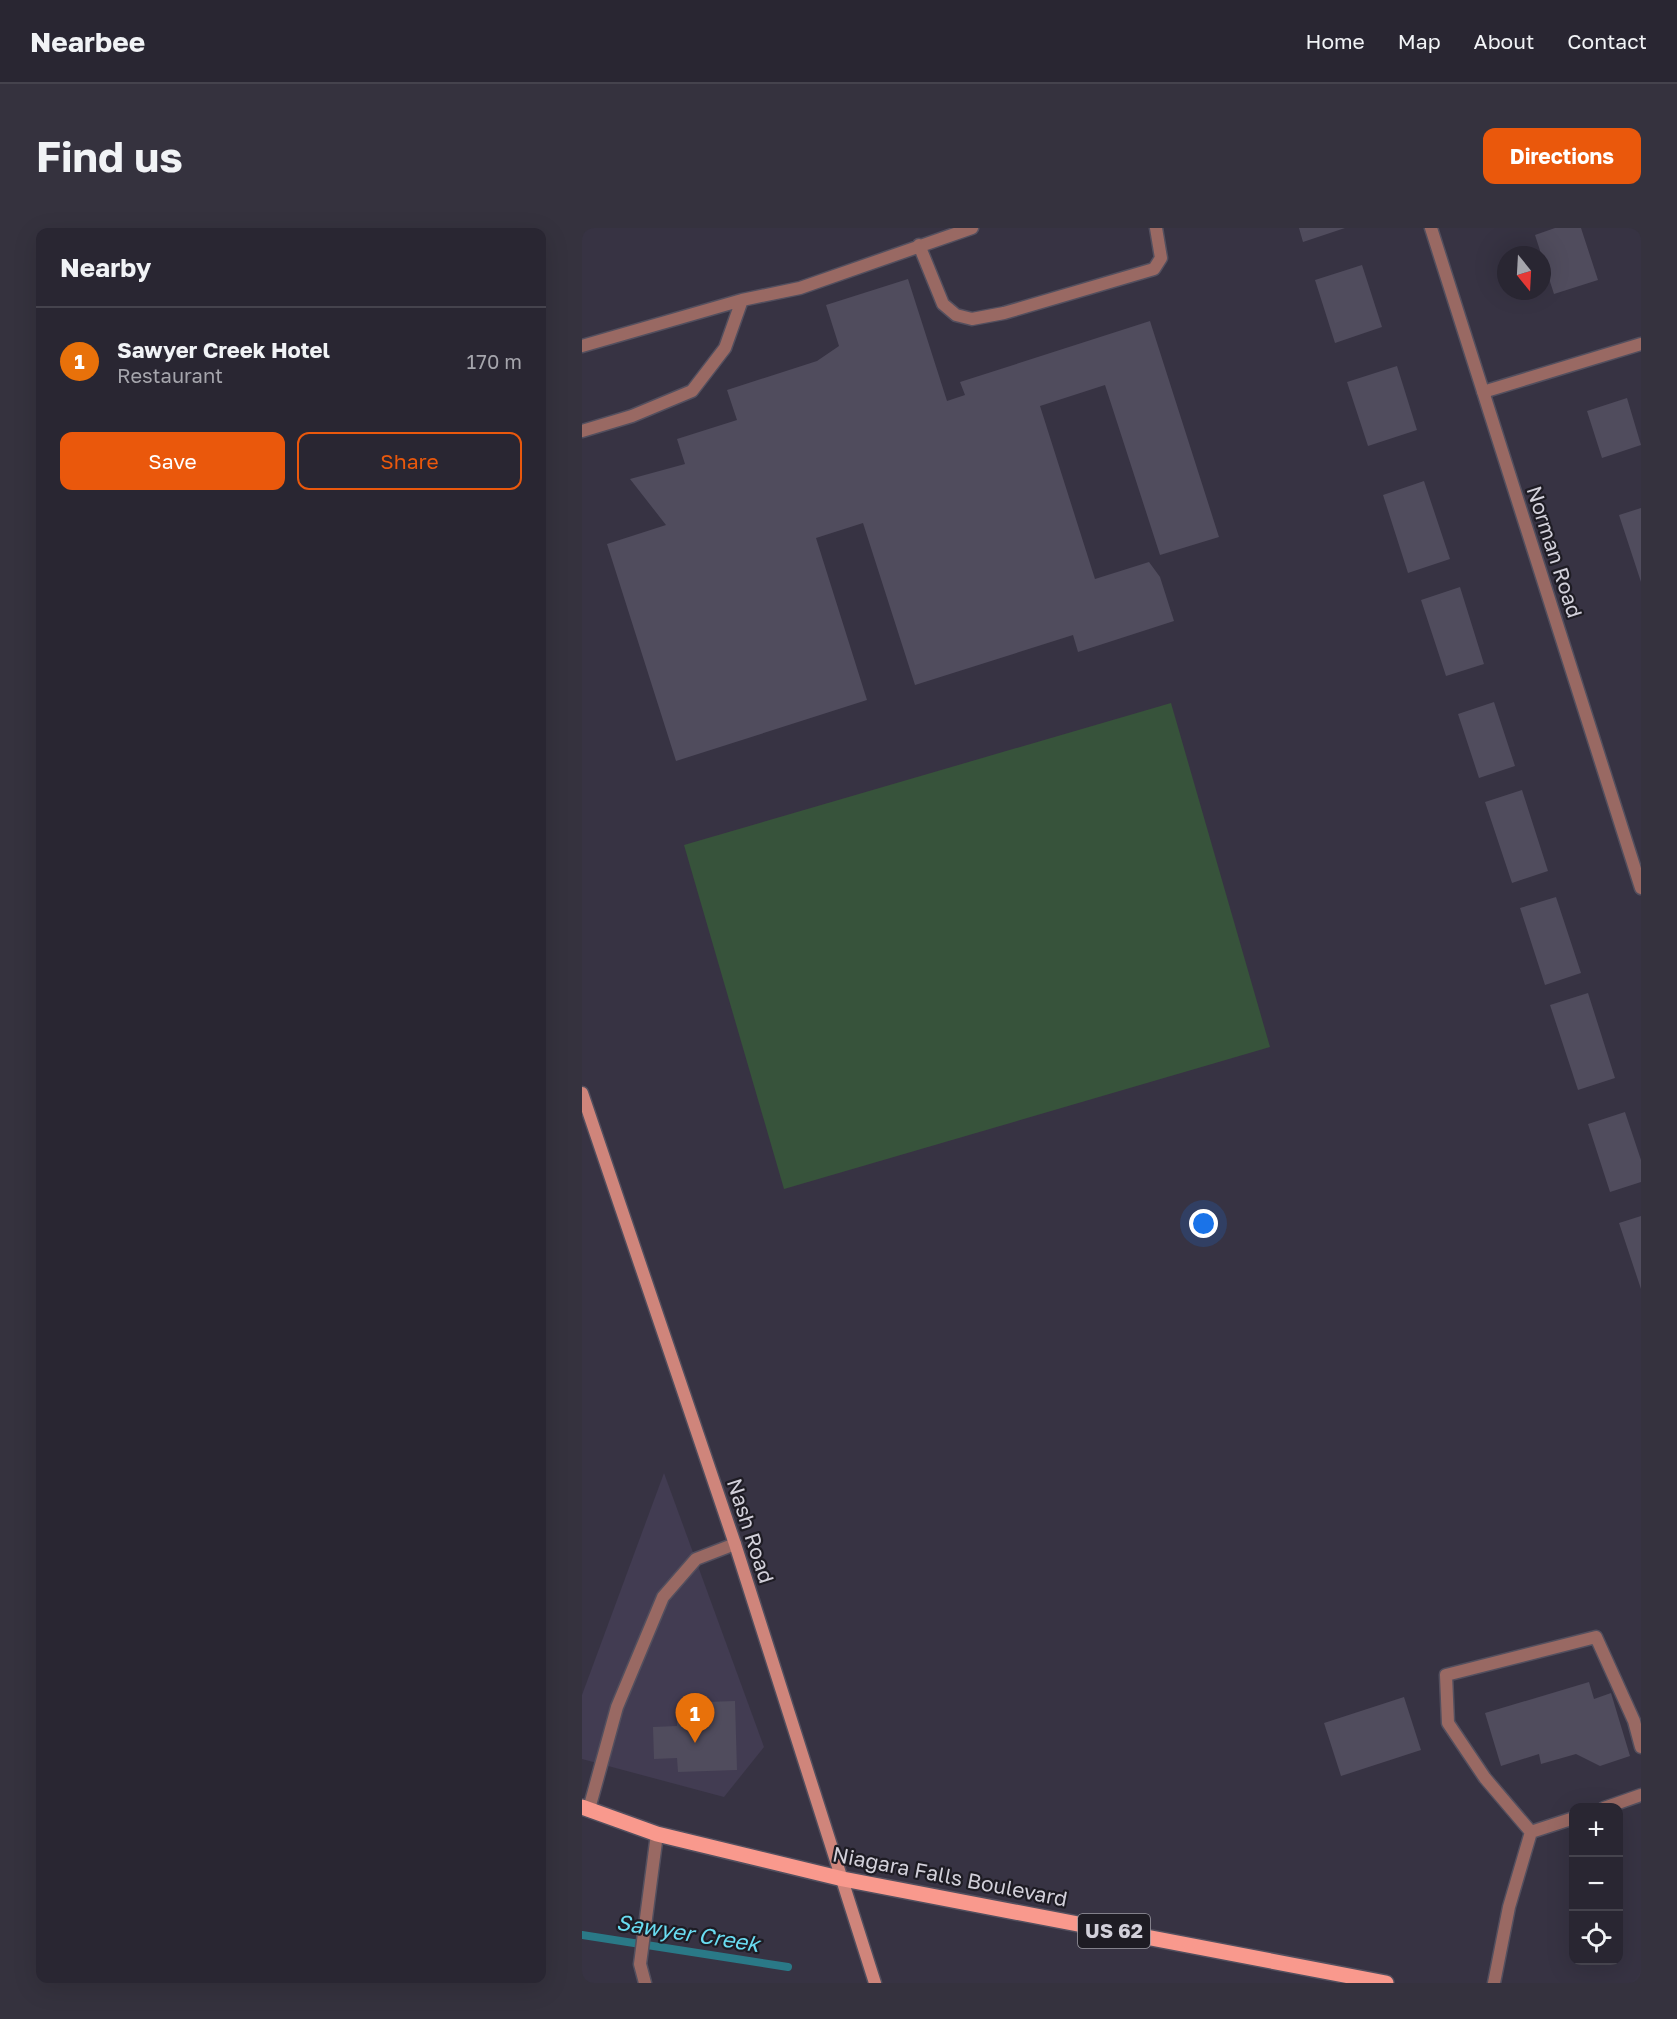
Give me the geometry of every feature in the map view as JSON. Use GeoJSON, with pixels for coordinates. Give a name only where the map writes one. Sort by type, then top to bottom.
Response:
{"type":"FeatureCollection","features":[{"type":"Feature","properties":{"kind":"main road","name":"Nash Road"},"geometry":{"type":"LineString","coordinates":[[582,1093],[735,1544],[875,1983]]}},
{"type":"Feature","properties":{"kind":"main road","name":"Niagara Falls Boulevard"},"geometry":{"type":"LineString","coordinates":[[586,1808],[657,1834],[843,1879],[1386,1983]]}},
{"type":"Feature","properties":{"kind":"street"},"geometry":{"type":"LineString","coordinates":[[926,228],[923,244],[944,304],[956,315],[972,319],[1014,310],[1154,268],[1161,258],[1156,228]]}},
{"type":"Feature","properties":{"kind":"street"},"geometry":{"type":"LineString","coordinates":[[582,346],[742,300],[800,288],[972,228]]}},
{"type":"Feature","properties":{"kind":"street","name":"Norman Road"},"geometry":{"type":"LineString","coordinates":[[1431,228],[1641,888]]}},
{"type":"Feature","properties":{"kind":"street"},"geometry":{"type":"LineString","coordinates":[[582,431],[632,416],[692,391],[725,348],[742,300]]}},
{"type":"Feature","properties":{"kind":"street"},"geometry":{"type":"LineString","coordinates":[[1483,392],[1641,344]]}},
{"type":"Feature","properties":{"kind":"street"},"geometry":{"type":"LineString","coordinates":[[586,1808],[617,1707],[663,1597],[696,1559],[735,1544]]}},
{"type":"Feature","properties":{"kind":"street"},"geometry":{"type":"LineString","coordinates":[[1532,1832],[1485,1778],[1448,1723],[1446,1675],[1596,1637],[1634,1720],[1641,1747]]}},
{"type":"Feature","properties":{"kind":"street"},"geometry":{"type":"LineString","coordinates":[[1618,1803],[1641,1795]]}},
{"type":"Feature","properties":{"kind":"street"},"geometry":{"type":"LineString","coordinates":[[1532,1832],[1569,1820]]}},
{"type":"Feature","properties":{"kind":"street"},"geometry":{"type":"LineString","coordinates":[[1494,1983],[1509,1907],[1532,1832]]}},
{"type":"Feature","properties":{"kind":"street"},"geometry":{"type":"LineString","coordinates":[[645,1983],[640,1964],[657,1834]]}},
{"type":"Feature","properties":{"kind":"shaded area"},"geometry":{"type":"Polygon","coordinates":[[[664,1473],[764,1747],[724,1797],[582,1759],[582,1695],[664,1473]]]}},
{"type":"Feature","properties":{"kind":"green space"},"geometry":{"type":"Polygon","coordinates":[[[1171,703],[1270,1047],[784,1189],[684,845],[1171,703]]]}},
{"type":"Feature","properties":{"kind":"building"},"geometry":{"type":"Polygon","coordinates":[[[1299,228],[1345,228],[1303,242],[1299,228]]]}},
{"type":"Feature","properties":{"kind":"building"},"geometry":{"type":"Polygon","coordinates":[[[1555,228],[1581,228],[1598,280],[1554,294],[1551,285],[1551,246],[1539,246],[1535,235],[1555,228]]]}},
{"type":"Feature","properties":{"kind":"building"},"geometry":{"type":"Polygon","coordinates":[[[1362,265],[1382,327],[1335,343],[1315,280],[1362,265]]]}},
{"type":"Feature","properties":{"kind":"building"},"geometry":{"type":"Polygon","coordinates":[[[908,279],[947,401],[965,395],[960,382],[1150,321],[1219,537],[1160,555],[1105,385],[1040,406],[1095,579],[1149,562],[1160,577],[1174,621],[1078,652],[1073,635],[915,685],[863,523],[816,538],[867,700],[676,761],[607,544],[666,525],[630,479],[685,464],[677,439],[737,420],[727,390],[817,361],[839,346],[826,305],[908,279]]]}},
{"type":"Feature","properties":{"kind":"building"},"geometry":{"type":"Polygon","coordinates":[[[1397,366],[1417,430],[1368,446],[1347,382],[1397,366]]]}},
{"type":"Feature","properties":{"kind":"building"},"geometry":{"type":"Polygon","coordinates":[[[1627,398],[1641,445],[1602,458],[1587,411],[1627,398]]]}},
{"type":"Feature","properties":{"kind":"building"},"geometry":{"type":"Polygon","coordinates":[[[1424,481],[1450,559],[1408,573],[1383,495],[1424,481]]]}},
{"type":"Feature","properties":{"kind":"building"},"geometry":{"type":"Polygon","coordinates":[[[1641,508],[1641,582],[1619,515],[1641,508]]]}},
{"type":"Feature","properties":{"kind":"building"},"geometry":{"type":"Polygon","coordinates":[[[1460,587],[1484,664],[1446,676],[1421,600],[1460,587]]]}},
{"type":"Feature","properties":{"kind":"building"},"geometry":{"type":"Polygon","coordinates":[[[1494,702],[1515,766],[1479,778],[1458,714],[1494,702]]]}},
{"type":"Feature","properties":{"kind":"building"},"geometry":{"type":"Polygon","coordinates":[[[1522,790],[1548,871],[1512,883],[1485,802],[1522,790]]]}},
{"type":"Feature","properties":{"kind":"building"},"geometry":{"type":"Polygon","coordinates":[[[1556,897],[1581,973],[1545,985],[1520,908],[1556,897]]]}},
{"type":"Feature","properties":{"kind":"building"},"geometry":{"type":"Polygon","coordinates":[[[1588,993],[1615,1078],[1578,1090],[1550,1005],[1588,993]]]}},
{"type":"Feature","properties":{"kind":"building"},"geometry":{"type":"Polygon","coordinates":[[[1625,1112],[1641,1160],[1641,1182],[1610,1192],[1588,1124],[1625,1112]]]}},
{"type":"Feature","properties":{"kind":"building"},"geometry":{"type":"Polygon","coordinates":[[[1641,1216],[1641,1289],[1619,1223],[1641,1216]]]}},
{"type":"Feature","properties":{"kind":"building"},"geometry":{"type":"Polygon","coordinates":[[[1589,1682],[1594,1699],[1611,1693],[1630,1756],[1600,1766],[1576,1754],[1541,1764],[1539,1754],[1501,1766],[1485,1713],[1589,1682]]]}},
{"type":"Feature","properties":{"kind":"building"},"geometry":{"type":"Polygon","coordinates":[[[1404,1697],[1421,1750],[1341,1776],[1324,1723],[1404,1697]]]}},
{"type":"Feature","properties":{"kind":"building"},"geometry":{"type":"Polygon","coordinates":[[[735,1701],[737,1770],[678,1772],[677,1758],[654,1759],[653,1727],[677,1726],[677,1703],[735,1701]]]}},
{"type":"Feature","properties":{"kind":"waterway","name":"Sawyer Creek"},"geometry":{"type":"LineString","coordinates":[[582,1935],[788,1967]]}},
{"type":"Feature","properties":{"kind":"place","name":"Sawyer Creek Hotel"},"geometry":{"type":"Point","coordinates":[695,1743]}}]}
